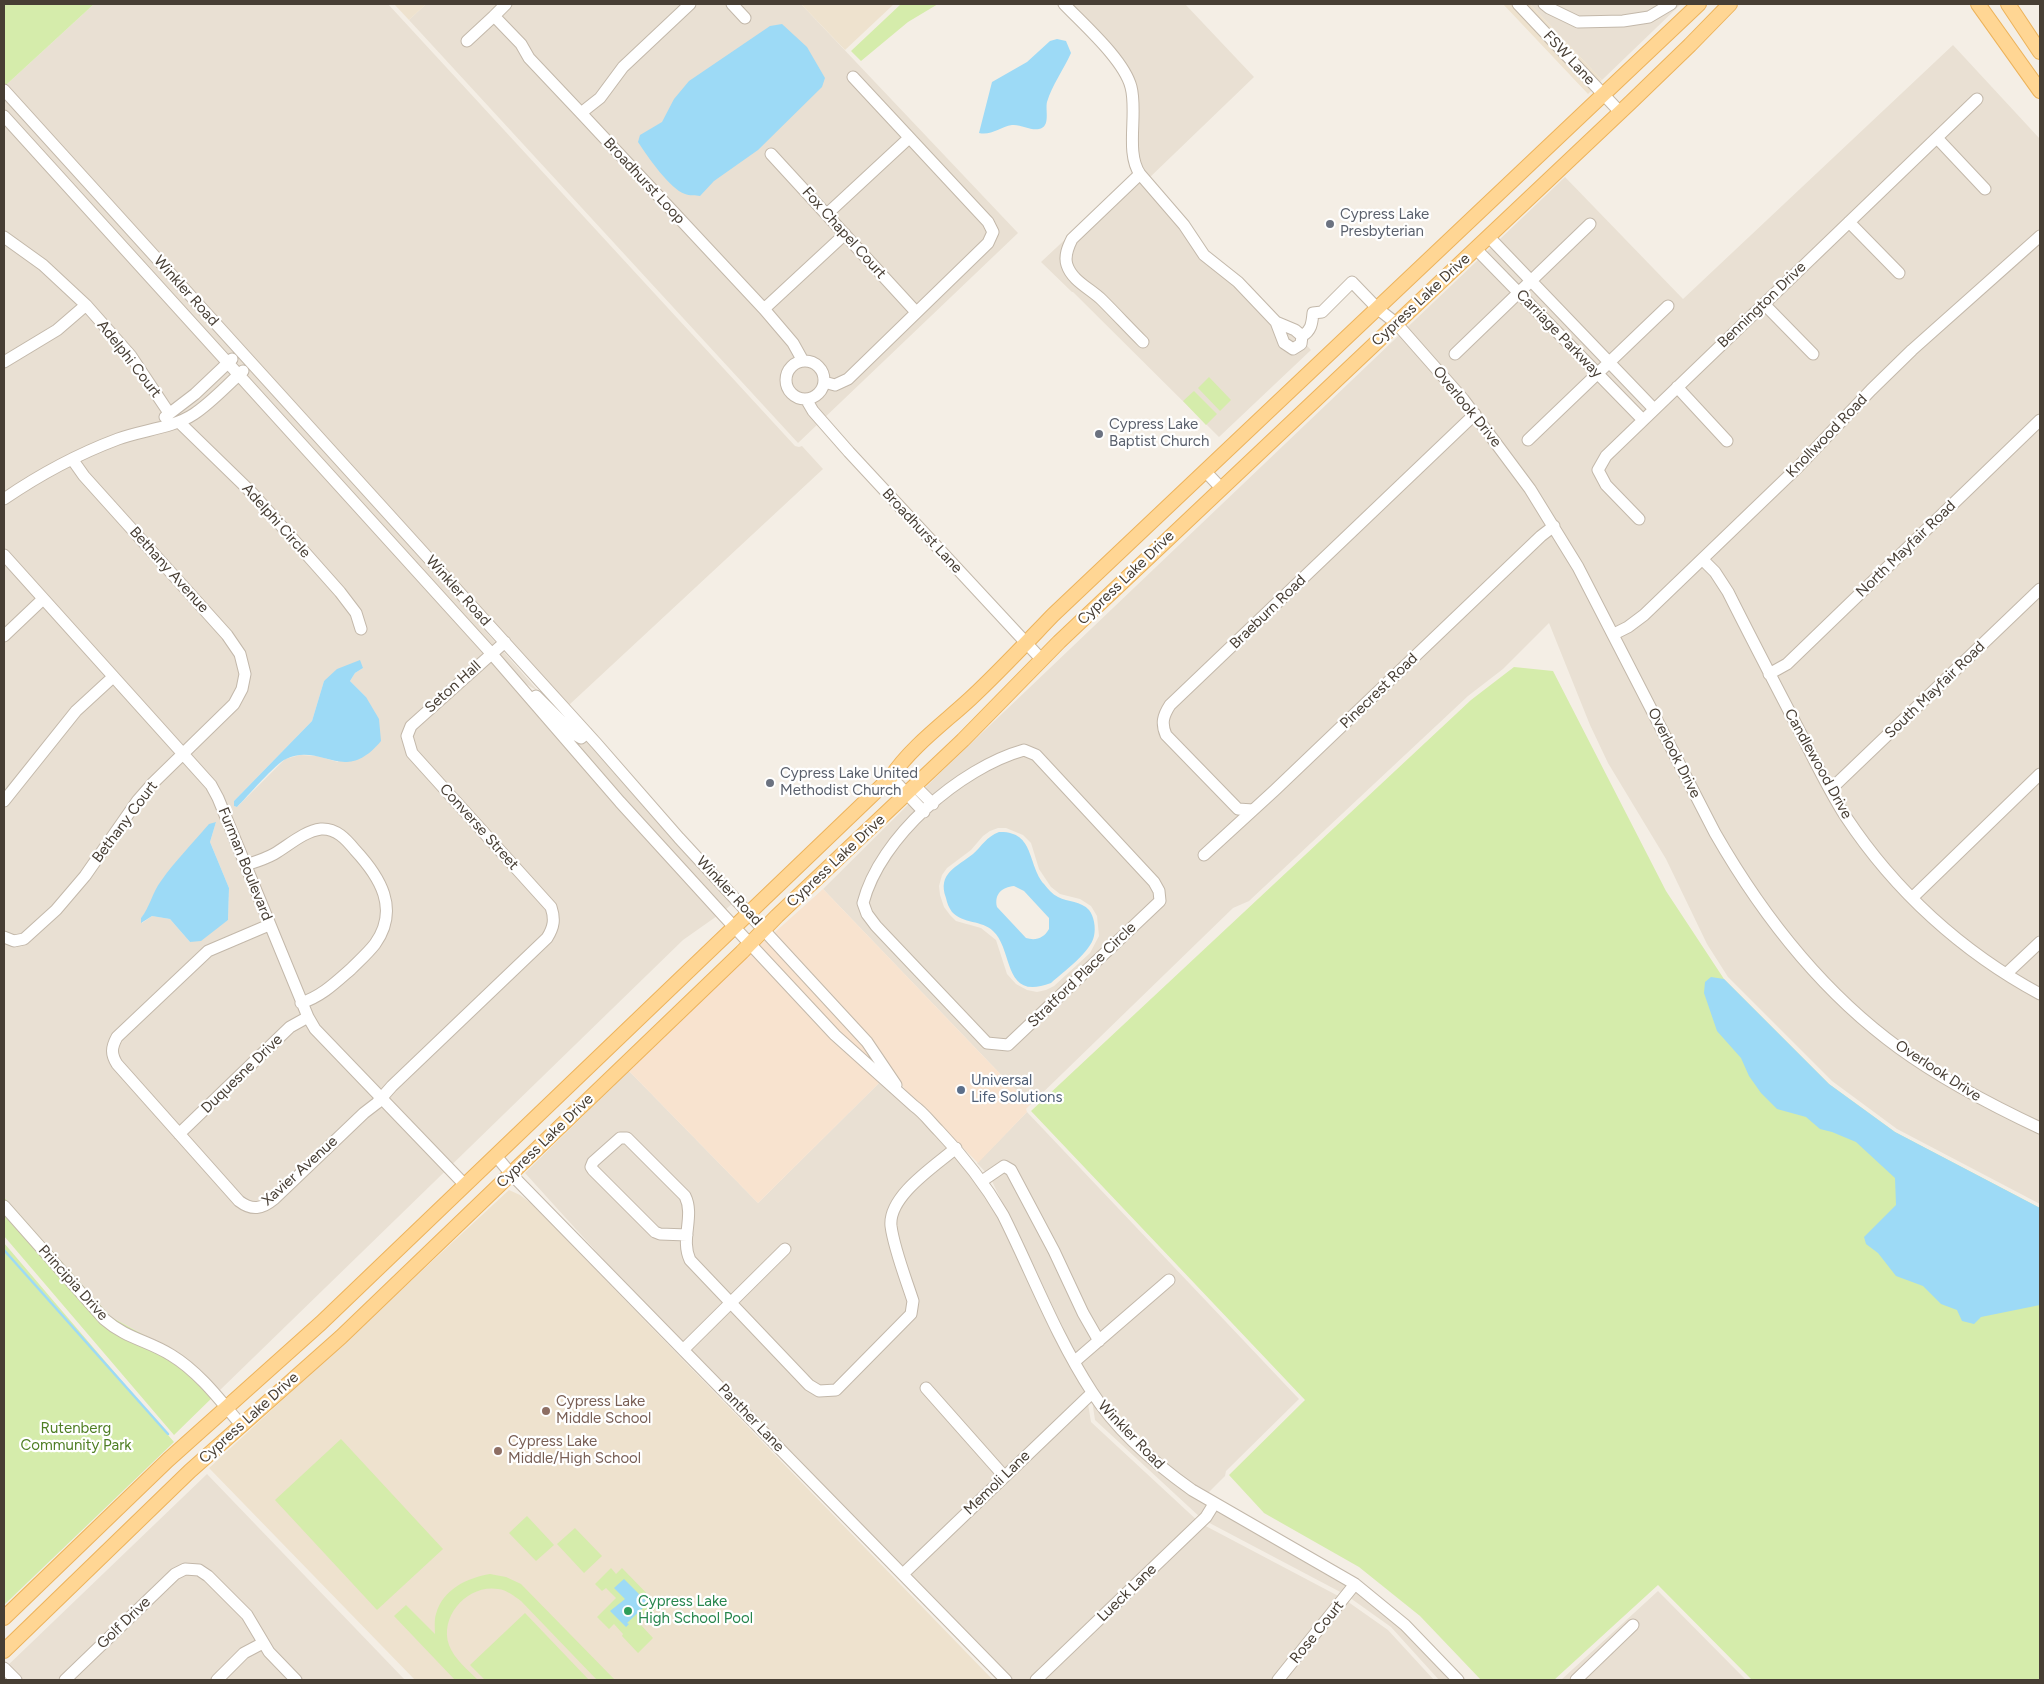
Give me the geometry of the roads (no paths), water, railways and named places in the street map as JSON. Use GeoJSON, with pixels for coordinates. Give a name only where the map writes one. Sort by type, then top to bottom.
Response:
{"type":"FeatureCollection","features":[{"type":"Feature","properties":{"kind":"main road","name":"Cypress Lake Drive"},"geometry":{"type":"LineString","coordinates":[[4,1618],[168,1460],[321,1323],[750,914],[891,777],[912,753],[1205,471],[1699,4]]}},
{"type":"Feature","properties":{"kind":"main road","name":"Cypress Lake Drive"},"geometry":{"type":"LineString","coordinates":[[4,1651],[190,1471],[341,1336],[511,1174],[765,930],[777,916],[911,790],[1042,660],[1221,488],[1620,112],[1730,4]]}},
{"type":"Feature","properties":{"kind":"main road"},"geometry":{"type":"LineString","coordinates":[[1978,4],[2040,91]]}},
{"type":"Feature","properties":{"kind":"main road"},"geometry":{"type":"LineString","coordinates":[[2008,4],[2040,52]]}},
{"type":"Feature","properties":{"kind":"street"},"geometry":{"type":"LineString","coordinates":[[467,41],[506,4]]}},
{"type":"Feature","properties":{"kind":"street"},"geometry":{"type":"LineString","coordinates":[[580,113],[600,98],[623,67],[690,4]]}},
{"type":"Feature","properties":{"kind":"street"},"geometry":{"type":"LineString","coordinates":[[732,4],[745,18]]}},
{"type":"Feature","properties":{"kind":"street"},"geometry":{"type":"LineString","coordinates":[[1064,4],[1118,61],[1128,76],[1134,104],[1135,168],[1184,224],[1204,255],[1238,282],[1276,322],[1295,330],[1302,336],[1301,344],[1293,348],[1288,347],[1280,338],[1276,322]]}},
{"type":"Feature","properties":{"kind":"street","name":"FSW Lane"},"geometry":{"type":"LineString","coordinates":[[1518,4],[1620,112]]}},
{"type":"Feature","properties":{"kind":"street"},"geometry":{"type":"LineString","coordinates":[[1544,4],[1578,22],[1623,21],[1648,17],[1670,4]]}},
{"type":"Feature","properties":{"kind":"street","name":"Broadhurst Loop"},"geometry":{"type":"LineString","coordinates":[[494,16],[521,44],[530,58],[580,113],[764,309],[793,343],[803,361],[816,364],[821,369],[824,382]]}},
{"type":"Feature","properties":{"kind":"street"},"geometry":{"type":"LineString","coordinates":[[803,361],[792,367],[786,378],[794,395],[806,399],[818,394],[824,382],[836,384],[848,379],[988,243],[993,232],[988,222],[853,77]]}},
{"type":"Feature","properties":{"kind":"street","name":"Winkler Road"},"geometry":{"type":"LineString","coordinates":[[4,90],[505,642],[680,838],[867,1042],[904,1097]]}},
{"type":"Feature","properties":{"kind":"street","name":"Bennington Drive"},"geometry":{"type":"LineString","coordinates":[[1639,519],[1606,485],[1598,470],[1606,456],[1977,99]]}},
{"type":"Feature","properties":{"kind":"street","name":"Winkler Road"},"geometry":{"type":"LineString","coordinates":[[4,116],[491,653],[620,802],[735,928],[835,1035],[923,1112],[956,1148],[982,1181],[1003,1215],[1074,1362],[1092,1393],[1108,1413],[1148,1456],[1170,1475],[1214,1504],[1355,1584],[1405,1625],[1458,1680]]}},
{"type":"Feature","properties":{"kind":"street"},"geometry":{"type":"LineString","coordinates":[[827,214],[909,138]]}},
{"type":"Feature","properties":{"kind":"street"},"geometry":{"type":"LineString","coordinates":[[1937,138],[1985,189]]}},
{"type":"Feature","properties":{"kind":"street","name":"Fox Chapel Court"},"geometry":{"type":"LineString","coordinates":[[770,154],[916,312]]}},
{"type":"Feature","properties":{"kind":"street"},"geometry":{"type":"LineString","coordinates":[[1140,174],[1072,239],[1066,253],[1066,261],[1077,280],[1101,299],[1143,342]]}},
{"type":"Feature","properties":{"kind":"street"},"geometry":{"type":"LineString","coordinates":[[1849,222],[1899,272]]}},
{"type":"Feature","properties":{"kind":"street"},"geometry":{"type":"LineString","coordinates":[[1454,354],[1590,224]]}},
{"type":"Feature","properties":{"kind":"street"},"geometry":{"type":"LineString","coordinates":[[764,309],[845,234]]}},
{"type":"Feature","properties":{"kind":"street","name":"Carriage Parkway"},"geometry":{"type":"LineString","coordinates":[[1488,236],[1654,409]]}},
{"type":"Feature","properties":{"kind":"street","name":"Knollwood Road"},"geometry":{"type":"LineString","coordinates":[[1614,634],[1628,628],[1644,616],[1798,467],[1912,350],[2040,236]]}},
{"type":"Feature","properties":{"kind":"street","name":"Adelphi Court"},"geometry":{"type":"LineString","coordinates":[[4,237],[43,265],[86,306],[131,356],[170,413]]}},
{"type":"Feature","properties":{"kind":"street","name":"Carriage Parkway"},"geometry":{"type":"LineString","coordinates":[[1475,248],[1643,420]]}},
{"type":"Feature","properties":{"kind":"street","name":"Overlook Drive"},"geometry":{"type":"LineString","coordinates":[[1302,336],[1307,333],[1312,325],[1313,314],[1322,312],[1352,282],[1378,309],[1396,323],[1475,414],[1525,482],[1554,526],[1614,634],[1715,834],[1738,874],[1787,941],[1848,1005],[1898,1047],[1967,1092],[2040,1128]]}},
{"type":"Feature","properties":{"kind":"street"},"geometry":{"type":"LineString","coordinates":[[1764,304],[1814,354]]}},
{"type":"Feature","properties":{"kind":"street","name":"Adelphi Court"},"geometry":{"type":"LineString","coordinates":[[4,362],[58,330],[86,306]]}},
{"type":"Feature","properties":{"kind":"street"},"geometry":{"type":"LineString","coordinates":[[1528,440],[1668,306]]}},
{"type":"Feature","properties":{"kind":"street"},"geometry":{"type":"LineString","coordinates":[[150,429],[195,394],[241,351]]}},
{"type":"Feature","properties":{"kind":"street"},"geometry":{"type":"LineString","coordinates":[[4,499],[36,478],[72,459],[119,439],[179,422],[194,414],[251,363]]}},
{"type":"Feature","properties":{"kind":"street"},"geometry":{"type":"LineString","coordinates":[[1677,387],[1727,441]]}},
{"type":"Feature","properties":{"kind":"street","name":"Broadhurst Lane"},"geometry":{"type":"LineString","coordinates":[[806,399],[813,411],[849,452],[1042,660]]}},
{"type":"Feature","properties":{"kind":"street","name":"Braeburn Road"},"geometry":{"type":"LineString","coordinates":[[1253,810],[1238,809],[1166,735],[1162,726],[1164,715],[1170,705],[1475,414]]}},
{"type":"Feature","properties":{"kind":"street","name":"North Mayfair Road"},"geometry":{"type":"LineString","coordinates":[[1770,674],[1787,664],[2040,420]]}},
{"type":"Feature","properties":{"kind":"street","name":"Adelphi Circle"},"geometry":{"type":"LineString","coordinates":[[179,422],[253,494],[340,592],[356,613],[360,629]]}},
{"type":"Feature","properties":{"kind":"street","name":"Bethany Avenue"},"geometry":{"type":"LineString","coordinates":[[72,459],[84,476],[227,635],[240,654],[244,664],[245,674],[242,689]]}},
{"type":"Feature","properties":{"kind":"street"},"geometry":{"type":"LineString","coordinates":[[1205,471],[1221,488]]}},
{"type":"Feature","properties":{"kind":"street","name":"Pinecrest Road"},"geometry":{"type":"LineString","coordinates":[[1204,855],[1541,536],[1554,526]]}},
{"type":"Feature","properties":{"kind":"street","name":"Furman Boulevard"},"geometry":{"type":"LineString","coordinates":[[4,555],[211,785],[308,1017],[316,1029],[465,1185]]}},
{"type":"Feature","properties":{"kind":"street","name":"Candlewood Drive"},"geometry":{"type":"LineString","coordinates":[[1703,560],[1725,586],[1830,790],[1865,844],[1912,898],[1957,940],[2006,974],[2040,994]]}},
{"type":"Feature","properties":{"kind":"street","name":"South Mayfair Road"},"geometry":{"type":"LineString","coordinates":[[1830,790],[2040,589]]}},
{"type":"Feature","properties":{"kind":"street"},"geometry":{"type":"LineString","coordinates":[[4,636],[43,599]]}},
{"type":"Feature","properties":{"kind":"street","name":"Seton Hall"},"geometry":{"type":"LineString","coordinates":[[407,736],[411,726],[505,642]]}},
{"type":"Feature","properties":{"kind":"street"},"geometry":{"type":"LineString","coordinates":[[4,801],[76,711],[113,677]]}},
{"type":"Feature","properties":{"kind":"street"},"geometry":{"type":"LineString","coordinates":[[520,686],[538,698],[574,734],[581,738],[587,733]]}},
{"type":"Feature","properties":{"kind":"street","name":"Bethany Court"},"geometry":{"type":"LineString","coordinates":[[4,937],[14,942],[24,939],[56,910],[85,876],[138,800],[234,704],[242,689]]}},
{"type":"Feature","properties":{"kind":"street","name":"Converse Street"},"geometry":{"type":"LineString","coordinates":[[407,736],[412,753],[545,900],[551,908],[554,917]]}},
{"type":"Feature","properties":{"kind":"street","name":"Stratford Place Circle"},"geometry":{"type":"LineString","coordinates":[[1024,750],[1036,755],[1154,882],[1160,891],[1160,901],[1008,1045],[987,1043],[876,926],[867,914],[863,903],[872,876],[890,849],[910,825],[928,808],[946,790],[1006,755],[1024,750]]}},
{"type":"Feature","properties":{"kind":"street"},"geometry":{"type":"LineString","coordinates":[[1912,898],[2040,774]]}},
{"type":"Feature","properties":{"kind":"street"},"geometry":{"type":"LineString","coordinates":[[891,777],[911,790],[928,808]]}},
{"type":"Feature","properties":{"kind":"street"},"geometry":{"type":"LineString","coordinates":[[246,865],[272,855],[310,832],[320,829],[331,830],[348,842],[375,873],[380,882],[386,903],[386,913],[375,944],[330,988],[312,1000],[301,1003]]}},
{"type":"Feature","properties":{"kind":"street","name":"Xavier Avenue"},"geometry":{"type":"LineString","coordinates":[[269,925],[217,946],[198,959],[117,1037],[112,1046],[112,1056],[116,1064],[239,1201],[247,1207],[257,1209],[266,1206],[274,1199],[546,938],[552,930],[554,917]]}},
{"type":"Feature","properties":{"kind":"street"},"geometry":{"type":"LineString","coordinates":[[2006,974],[2040,942]]}},
{"type":"Feature","properties":{"kind":"street","name":"Duquesne Drive"},"geometry":{"type":"LineString","coordinates":[[179,1134],[290,1027],[308,1017]]}},
{"type":"Feature","properties":{"kind":"street"},"geometry":{"type":"LineString","coordinates":[[687,1235],[660,1234],[655,1232],[593,1170],[591,1167],[593,1162],[620,1138],[627,1138],[685,1196],[689,1208],[687,1235],[686,1248],[690,1260],[729,1303],[814,1389],[830,1392],[841,1387],[911,1314],[913,1301],[891,1226],[893,1211],[900,1198],[908,1189],[956,1148]]}},
{"type":"Feature","properties":{"kind":"street","name":"Panther Lane"},"geometry":{"type":"LineString","coordinates":[[496,1156],[511,1174],[1006,1680]]}},
{"type":"Feature","properties":{"kind":"street"},"geometry":{"type":"LineString","coordinates":[[982,1181],[1004,1166],[1012,1170],[1069,1281],[1083,1314],[1099,1341]]}},
{"type":"Feature","properties":{"kind":"street","name":"Principia Drive"},"geometry":{"type":"LineString","coordinates":[[4,1206],[104,1319],[130,1337],[160,1349],[182,1363],[207,1386],[242,1425]]}},
{"type":"Feature","properties":{"kind":"street"},"geometry":{"type":"LineString","coordinates":[[684,1350],[785,1249]]}},
{"type":"Feature","properties":{"kind":"street"},"geometry":{"type":"LineString","coordinates":[[1074,1362],[1169,1280]]}},
{"type":"Feature","properties":{"kind":"street"},"geometry":{"type":"LineString","coordinates":[[926,1388],[1004,1476]]}},
{"type":"Feature","properties":{"kind":"street","name":"Memoli Lane"},"geometry":{"type":"LineString","coordinates":[[903,1574],[1092,1393]]}},
{"type":"Feature","properties":{"kind":"street","name":"Lueck Lane"},"geometry":{"type":"LineString","coordinates":[[1036,1680],[1206,1517],[1214,1504]]}},
{"type":"Feature","properties":{"kind":"street","name":"Golf Drive"},"geometry":{"type":"LineString","coordinates":[[65,1680],[175,1574],[185,1569],[199,1570],[218,1585],[247,1615],[263,1643]]}},
{"type":"Feature","properties":{"kind":"street","name":"Rose Court"},"geometry":{"type":"LineString","coordinates":[[1278,1680],[1355,1584]]}},
{"type":"Feature","properties":{"kind":"street"},"geometry":{"type":"LineString","coordinates":[[1576,1680],[1633,1625]]}},
{"type":"Feature","properties":{"kind":"street"},"geometry":{"type":"LineString","coordinates":[[217,1680],[244,1654],[263,1643],[296,1680]]}},
{"type":"Feature","properties":{"kind":"street"},"geometry":{"type":"LineString","coordinates":[[4,1668],[16,1680]]}},
{"type":"Feature","properties":{"kind":"water"},"geometry":{"type":"Polygon","coordinates":[[[782,24],[807,47],[825,78],[822,87],[758,150],[714,181],[700,196],[687,195],[679,191],[666,179],[647,155],[638,142],[640,135],[662,122],[674,99],[689,81],[770,26],[782,24]]]}},
{"type":"Feature","properties":{"kind":"water"},"geometry":{"type":"Polygon","coordinates":[[[1057,39],[1066,41],[1071,53],[1049,96],[1047,118],[1043,128],[1036,129],[1012,125],[988,133],[979,133],[992,82],[1027,62],[1050,41],[1057,39]]]}},
{"type":"Feature","properties":{"kind":"water"},"geometry":{"type":"Polygon","coordinates":[[[360,660],[363,668],[355,673],[350,681],[366,697],[379,719],[381,741],[368,754],[356,760],[344,762],[311,755],[299,755],[286,759],[269,773],[237,807],[234,806],[234,801],[312,721],[324,681],[337,669],[360,660]]]}},
{"type":"Feature","properties":{"kind":"water"},"geometry":{"type":"Polygon","coordinates":[[[216,822],[210,842],[229,888],[228,920],[201,941],[190,942],[170,919],[152,916],[141,923],[141,918],[166,874],[209,824],[216,822]]]}},
{"type":"Feature","properties":{"kind":"water"},"geometry":{"type":"Polygon","coordinates":[[[999,832],[1011,833],[1019,837],[1029,850],[1039,876],[1049,890],[1058,897],[1086,907],[1092,915],[1095,929],[1088,949],[1051,983],[1035,987],[1024,986],[1017,980],[1000,939],[993,931],[984,925],[956,916],[948,904],[944,882],[950,871],[999,832]],[[1014,886],[1006,888],[998,895],[997,907],[1026,938],[1039,938],[1045,935],[1049,929],[1049,918],[1024,891],[1014,886]]]}},
{"type":"Feature","properties":{"kind":"water"},"geometry":{"type":"Polygon","coordinates":[[[1711,977],[1724,979],[1829,1084],[1895,1132],[2040,1208],[2040,1305],[1981,1317],[1974,1324],[1962,1321],[1957,1310],[1941,1304],[1923,1286],[1896,1276],[1878,1253],[1866,1244],[1864,1237],[1896,1205],[1895,1178],[1856,1142],[1820,1129],[1806,1117],[1777,1109],[1761,1093],[1749,1076],[1741,1058],[1717,1031],[1704,993],[1705,982],[1711,977]]]}},
{"type":"Feature","properties":{"kind":"water"},"geometry":{"type":"Polygon","coordinates":[[[624,1579],[648,1603],[627,1623],[629,1624],[626,1627],[610,1611],[625,1599],[614,1588],[624,1579]]]}},
{"type":"Feature","properties":{"kind":"waterway"},"geometry":{"type":"LineString","coordinates":[[4,1250],[168,1434]]}},
{"type":"Feature","properties":{"kind":"place","name":"Cypress Lake Presbyterian"},"geometry":{"type":"Point","coordinates":[1330,224]}},
{"type":"Feature","properties":{"kind":"place","name":"Cypress Lake Baptist Church"},"geometry":{"type":"Point","coordinates":[1099,434]}},
{"type":"Feature","properties":{"kind":"place","name":"Cypress Lake United Methodist Church"},"geometry":{"type":"Point","coordinates":[770,783]}},
{"type":"Feature","properties":{"kind":"place","name":"Universal Life Solutions"},"geometry":{"type":"Point","coordinates":[961,1090]}},
{"type":"Feature","properties":{"kind":"place","name":"Cypress Lake Middle School"},"geometry":{"type":"Point","coordinates":[546,1411]}},
{"type":"Feature","properties":{"kind":"place","name":"Cypress Lake Middle/High School"},"geometry":{"type":"Point","coordinates":[498,1451]}},
{"type":"Feature","properties":{"kind":"place","name":"Cypress Lake High School Pool"},"geometry":{"type":"Point","coordinates":[628,1611]}},
{"type":"Feature","properties":{"kind":"park label","name":"Rutenberg Community Park"},"geometry":{"type":"Point","coordinates":[76,1438]}}]}
